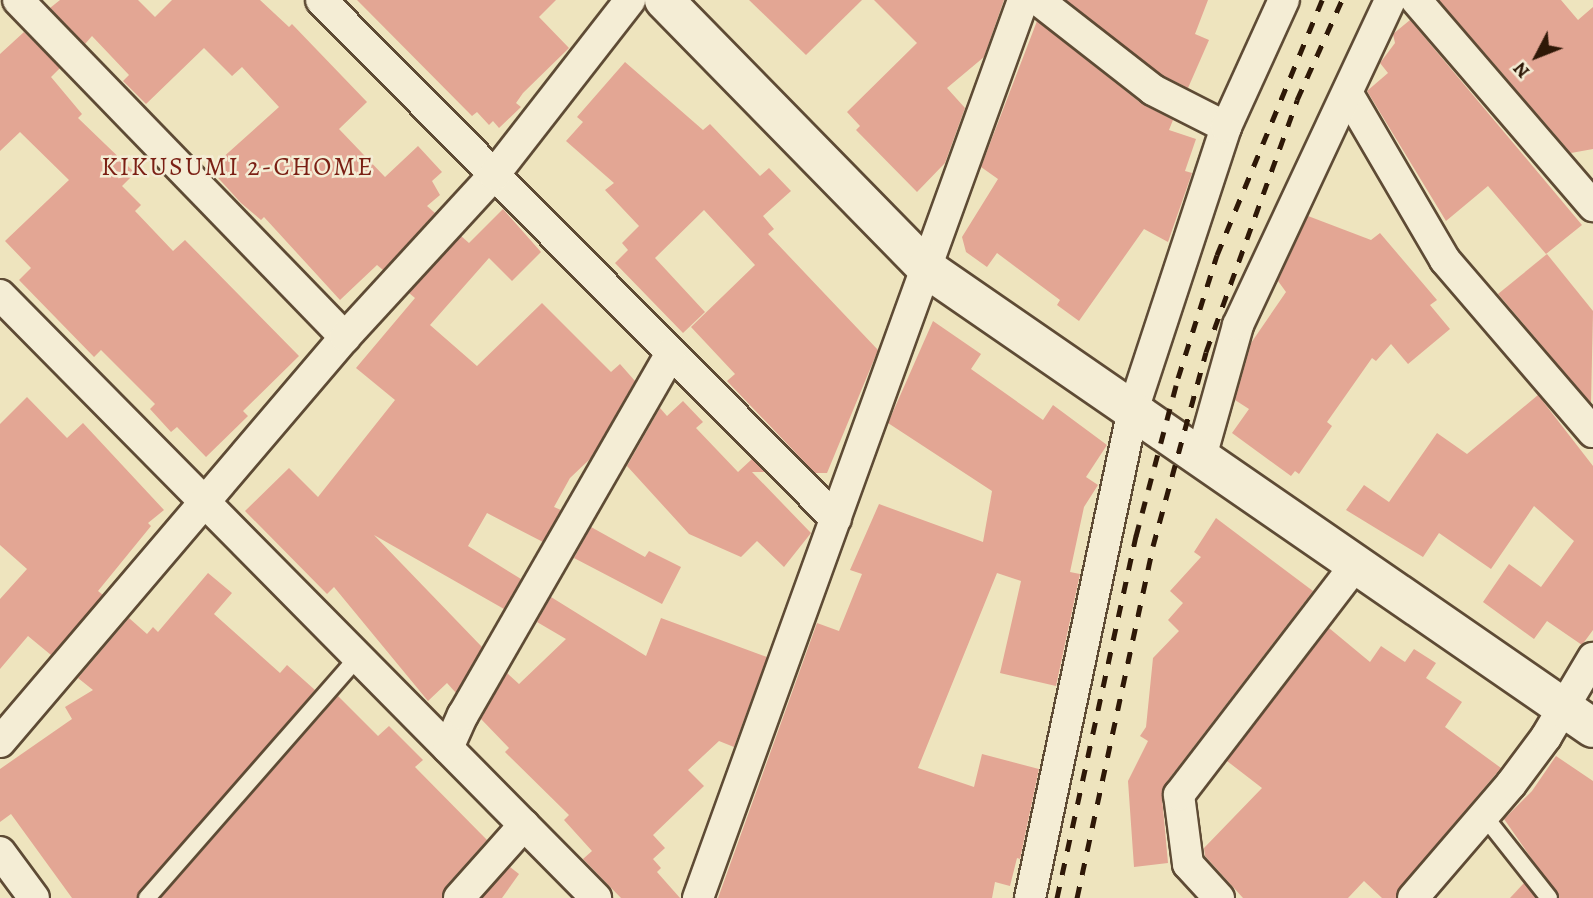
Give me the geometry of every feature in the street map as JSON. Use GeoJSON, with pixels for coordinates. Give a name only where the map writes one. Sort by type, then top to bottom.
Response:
{"type":"FeatureCollection","features":[{"type":"Feature","properties":{"kind":"street"},"geometry":{"type":"LineString","coordinates":[[18,0],[345,337]]}},
{"type":"Feature","properties":{"kind":"street"},"geometry":{"type":"LineString","coordinates":[[321,0],[836,519]]}},
{"type":"Feature","properties":{"kind":"street"},"geometry":{"type":"LineString","coordinates":[[0,742],[345,337],[494,175],[630,0]]}},
{"type":"Feature","properties":{"kind":"street"},"geometry":{"type":"LineString","coordinates":[[664,0],[926,268],[1579,718]]}},
{"type":"Feature","properties":{"kind":"street"},"geometry":{"type":"LineString","coordinates":[[698,898],[1023,0]]}},
{"type":"Feature","properties":{"kind":"street"},"geometry":{"type":"LineString","coordinates":[[1038,0],[1153,90],[1226,127]]}},
{"type":"Feature","properties":{"kind":"street"},"geometry":{"type":"LineString","coordinates":[[1030,898],[1133,410],[1226,127],[1284,0]]}},
{"type":"Feature","properties":{"kind":"street"},"geometry":{"type":"LineString","coordinates":[[1201,457],[1238,325],[1390,0]]}},
{"type":"Feature","properties":{"kind":"street"},"geometry":{"type":"LineString","coordinates":[[1416,0],[1587,187]]}},
{"type":"Feature","properties":{"kind":"street"},"geometry":{"type":"LineString","coordinates":[[1348,94],[1445,260],[1593,432]]}},
{"type":"Feature","properties":{"kind":"street"},"geometry":{"type":"LineString","coordinates":[[5,310],[203,501],[596,898]]}},
{"type":"Feature","properties":{"kind":"street"},"geometry":{"type":"LineString","coordinates":[[448,748],[463,715],[671,354]]}},
{"type":"Feature","properties":{"kind":"street"},"geometry":{"type":"LineString","coordinates":[[1219,898],[1188,864],[1179,796],[1356,564]]}},
{"type":"Feature","properties":{"kind":"street"},"geometry":{"type":"LineString","coordinates":[[1413,898],[1579,718],[1593,658]]}},
{"type":"Feature","properties":{"kind":"street"},"geometry":{"type":"LineString","coordinates":[[459,898],[524,825]]}},
{"type":"Feature","properties":{"kind":"street"},"geometry":{"type":"LineString","coordinates":[[0,852],[34,898]]}},
{"type":"Feature","properties":{"kind":"lane"},"geometry":{"type":"LineString","coordinates":[[147,898],[358,657]]}},
{"type":"Feature","properties":{"kind":"lane"},"geometry":{"type":"LineString","coordinates":[[1485,817],[1549,898]]}},
{"type":"Feature","properties":{"kind":"building"},"geometry":{"type":"Polygon","coordinates":[[[60,0],[138,0],[155,17],[172,0],[260,0],[289,27],[292,24],[367,102],[339,129],[385,177],[418,146],[442,172],[432,181],[440,195],[427,206],[435,213],[383,270],[377,265],[340,300],[264,217],[261,220],[241,203],[210,169],[279,107],[242,67],[232,76],[204,48],[146,104],[123,81],[129,75],[92,36],[85,44],[50,8],[60,0]]]}},
{"type":"Feature","properties":{"kind":"building"},"geometry":{"type":"Polygon","coordinates":[[[357,0],[556,0],[539,17],[569,48],[523,93],[516,103],[521,107],[499,128],[493,121],[489,125],[477,112],[472,116],[357,0]]]}},
{"type":"Feature","properties":{"kind":"building"},"geometry":{"type":"Polygon","coordinates":[[[749,0],[862,0],[806,55],[749,0]]]}},
{"type":"Feature","properties":{"kind":"building"},"geometry":{"type":"Polygon","coordinates":[[[874,0],[1004,0],[984,57],[947,88],[965,108],[945,163],[917,192],[856,130],[860,126],[847,112],[917,43],[874,0]]]}},
{"type":"Feature","properties":{"kind":"building"},"geometry":{"type":"Polygon","coordinates":[[[1066,0],[1208,0],[1195,34],[1209,40],[1188,88],[1162,75],[1066,0]]]}},
{"type":"Feature","properties":{"kind":"building"},"geometry":{"type":"Polygon","coordinates":[[[1439,0],[1561,0],[1578,20],[1593,7],[1593,149],[1571,153],[1439,0]]]}},
{"type":"Feature","properties":{"kind":"building"},"geometry":{"type":"Polygon","coordinates":[[[1410,20],[1582,225],[1546,254],[1488,186],[1446,221],[1367,91],[1388,73],[1380,63],[1395,43],[1393,34],[1410,20]]]}},
{"type":"Feature","properties":{"kind":"building"},"geometry":{"type":"Polygon","coordinates":[[[1037,21],[1142,104],[1173,120],[1169,130],[1196,139],[1185,171],[1192,173],[1168,242],[1144,229],[1079,321],[1057,305],[1060,300],[997,253],[987,267],[966,252],[962,237],[998,179],[981,167],[1037,21]]]}},
{"type":"Feature","properties":{"kind":"building"},"geometry":{"type":"Polygon","coordinates":[[[24,32],[60,68],[51,77],[82,114],[78,118],[132,170],[133,175],[122,186],[141,205],[135,211],[173,251],[185,240],[299,356],[243,411],[248,416],[206,457],[177,427],[171,432],[150,409],[155,404],[101,350],[94,357],[19,280],[31,268],[5,241],[69,180],[20,132],[0,151],[0,54],[24,32]]]}},
{"type":"Feature","properties":{"kind":"building"},"geometry":{"type":"Polygon","coordinates":[[[625,62],[703,130],[710,124],[760,176],[769,168],[791,191],[763,216],[774,229],[768,234],[878,350],[827,473],[815,473],[727,381],[735,374],[691,327],[755,265],[704,210],[655,258],[705,312],[683,333],[615,263],[628,250],[622,243],[639,226],[605,190],[614,183],[566,141],[583,122],[577,117],[625,62]]]}},
{"type":"Feature","properties":{"kind":"building"},"geometry":{"type":"Polygon","coordinates":[[[503,209],[541,252],[512,281],[489,258],[430,325],[477,366],[542,303],[611,372],[620,364],[635,381],[591,458],[570,478],[554,507],[561,510],[543,542],[487,513],[468,546],[521,579],[504,609],[374,535],[482,647],[456,693],[447,683],[428,701],[334,587],[327,594],[245,511],[289,468],[318,497],[395,400],[356,368],[415,298],[409,293],[461,236],[469,243],[503,209]]]}},
{"type":"Feature","properties":{"kind":"building"},"geometry":{"type":"Polygon","coordinates":[[[1308,216],[1371,240],[1380,233],[1437,300],[1430,305],[1450,329],[1408,364],[1391,344],[1376,361],[1372,358],[1327,422],[1332,426],[1299,474],[1295,471],[1291,476],[1232,433],[1249,409],[1235,400],[1251,343],[1286,292],[1278,281],[1308,216]]]}},
{"type":"Feature","properties":{"kind":"building"},"geometry":{"type":"Polygon","coordinates":[[[1547,254],[1593,311],[1591,403],[1498,294],[1547,254]]]}},
{"type":"Feature","properties":{"kind":"building"},"geometry":{"type":"Polygon","coordinates":[[[933,321],[981,354],[971,369],[1043,420],[1053,405],[1107,445],[1086,477],[1098,485],[1084,507],[1070,572],[1080,574],[1056,686],[1000,673],[1021,581],[997,573],[918,768],[974,787],[982,754],[1039,769],[1020,859],[1017,858],[1010,886],[995,882],[992,898],[718,898],[817,623],[839,631],[862,574],[850,570],[879,504],[983,542],[992,491],[888,423],[933,321]]]}},
{"type":"Feature","properties":{"kind":"building"},"geometry":{"type":"Polygon","coordinates":[[[1538,395],[1593,466],[1593,630],[1582,645],[1547,621],[1534,639],[1483,602],[1509,564],[1541,587],[1574,541],[1534,506],[1491,569],[1439,533],[1423,557],[1346,510],[1364,485],[1389,502],[1437,433],[1467,454],[1538,395]]]}},
{"type":"Feature","properties":{"kind":"building"},"geometry":{"type":"Polygon","coordinates":[[[27,397],[67,438],[83,423],[164,510],[148,523],[151,526],[98,591],[103,595],[51,655],[28,636],[0,669],[0,599],[27,569],[0,545],[0,424],[27,397]]]}},
{"type":"Feature","properties":{"kind":"building"},"geometry":{"type":"Polygon","coordinates":[[[683,401],[703,422],[696,428],[738,472],[752,459],[765,472],[752,472],[811,533],[784,567],[757,541],[741,557],[689,534],[627,466],[660,408],[667,416],[683,401]]]}},
{"type":"Feature","properties":{"kind":"building"},"geometry":{"type":"Polygon","coordinates":[[[1216,518],[1313,591],[1165,784],[1162,797],[1168,863],[1134,867],[1128,781],[1148,741],[1140,736],[1146,727],[1153,658],[1179,631],[1168,620],[1183,603],[1170,591],[1201,557],[1194,552],[1216,518]]]}},
{"type":"Feature","properties":{"kind":"building"},"geometry":{"type":"Polygon","coordinates":[[[591,527],[645,557],[649,551],[681,567],[662,604],[574,558],[591,527]]]}},
{"type":"Feature","properties":{"kind":"building"},"geometry":{"type":"Polygon","coordinates":[[[208,573],[232,593],[214,614],[280,673],[287,665],[315,690],[137,898],[72,898],[11,814],[0,822],[0,769],[72,719],[65,707],[93,690],[78,678],[129,618],[147,634],[153,627],[158,632],[208,573]]]}},
{"type":"Feature","properties":{"kind":"building"},"geometry":{"type":"Polygon","coordinates":[[[551,597],[646,656],[661,618],[767,657],[734,747],[719,741],[688,770],[704,786],[653,835],[665,848],[653,859],[661,868],[657,872],[680,898],[621,898],[583,859],[592,851],[564,820],[569,815],[505,752],[509,748],[481,719],[507,673],[519,684],[566,639],[537,622],[551,597]]]}},
{"type":"Feature","properties":{"kind":"building"},"geometry":{"type":"Polygon","coordinates":[[[1329,628],[1370,662],[1381,646],[1405,662],[1414,649],[1436,663],[1426,678],[1462,702],[1445,727],[1501,768],[1400,887],[1396,898],[1382,898],[1364,881],[1348,898],[1243,898],[1205,856],[1204,848],[1262,788],[1227,761],[1329,628]]]}},
{"type":"Feature","properties":{"kind":"building"},"geometry":{"type":"Polygon","coordinates":[[[338,696],[378,736],[389,726],[423,760],[415,767],[487,840],[446,886],[442,898],[161,898],[338,696]]]}},
{"type":"Feature","properties":{"kind":"building"},"geometry":{"type":"Polygon","coordinates":[[[1556,756],[1593,781],[1593,898],[1559,898],[1504,819],[1532,791],[1556,756]]]}},
{"type":"Feature","properties":{"kind":"building"},"geometry":{"type":"Polygon","coordinates":[[[510,867],[519,874],[502,898],[482,898],[510,867]]]}},
{"type":"Feature","properties":{"kind":"building"},"geometry":{"type":"Polygon","coordinates":[[[1524,883],[1536,898],[1510,898],[1524,883]]]}},
{"type":"Feature","properties":{"kind":"railway"},"geometry":{"type":"LineString","coordinates":[[1057,898],[1136,536],[1178,378],[1217,255],[1322,0]]}},
{"type":"Feature","properties":{"kind":"railway"},"geometry":{"type":"LineString","coordinates":[[1077,898],[1153,546],[1206,352],[1297,100],[1342,0]]}},
{"type":"Feature","properties":{"kind":"district","name":"KIKUSUMI 2-CHOME"},"geometry":{"type":"Point","coordinates":[238,167]}}]}
